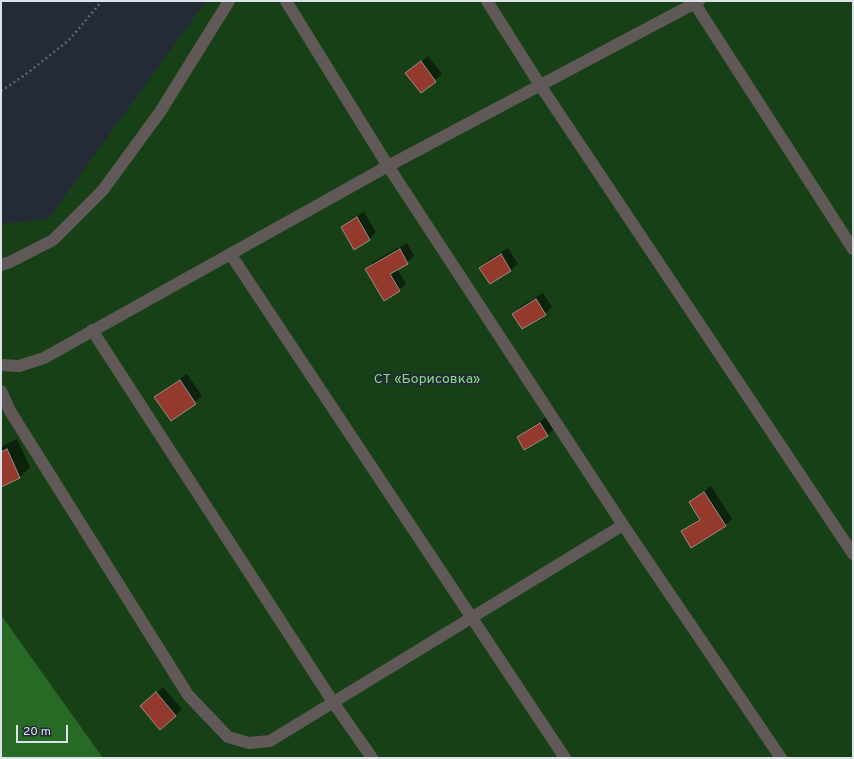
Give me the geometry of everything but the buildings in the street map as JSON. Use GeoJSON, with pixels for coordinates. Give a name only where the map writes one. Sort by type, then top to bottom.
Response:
{"type":"FeatureCollection","features":[{"type":"Feature","properties":{"kind":"street"},"geometry":{"type":"LineString","coordinates":[[1,265],[53,240],[103,190],[160,112],[229,1]]}},
{"type":"Feature","properties":{"kind":"street"},"geometry":{"type":"LineString","coordinates":[[286,1],[388,166],[623,525],[780,758]]}},
{"type":"Feature","properties":{"kind":"street"},"geometry":{"type":"LineString","coordinates":[[487,1],[540,85],[853,554]]}},
{"type":"Feature","properties":{"kind":"street"},"geometry":{"type":"LineString","coordinates":[[1,365],[19,366],[44,358],[388,166],[696,2],[853,249]]}},
{"type":"Feature","properties":{"kind":"street"},"geometry":{"type":"LineString","coordinates":[[231,255],[565,758]]}},
{"type":"Feature","properties":{"kind":"street"},"geometry":{"type":"LineString","coordinates":[[92,330],[333,702],[372,758]]}},
{"type":"Feature","properties":{"kind":"street"},"geometry":{"type":"LineString","coordinates":[[1,391],[10,411],[188,695],[228,737],[250,743],[270,741],[623,525]]}},
{"type":"Feature","properties":{"kind":"path"},"geometry":{"type":"LineString","coordinates":[[1,91],[25,75],[70,40],[102,1]]}},
{"type":"Feature","properties":{"kind":"green space","name":"СТ «Борисовка»"},"geometry":{"type":"Polygon","coordinates":[[[206,1],[853,1],[853,758],[103,758],[1,615],[1,224],[48,219],[206,1]]]}},
{"type":"Feature","properties":{"kind":"green space"},"geometry":{"type":"Polygon","coordinates":[[[1,615],[103,758],[1,758],[1,615]]]}}]}
